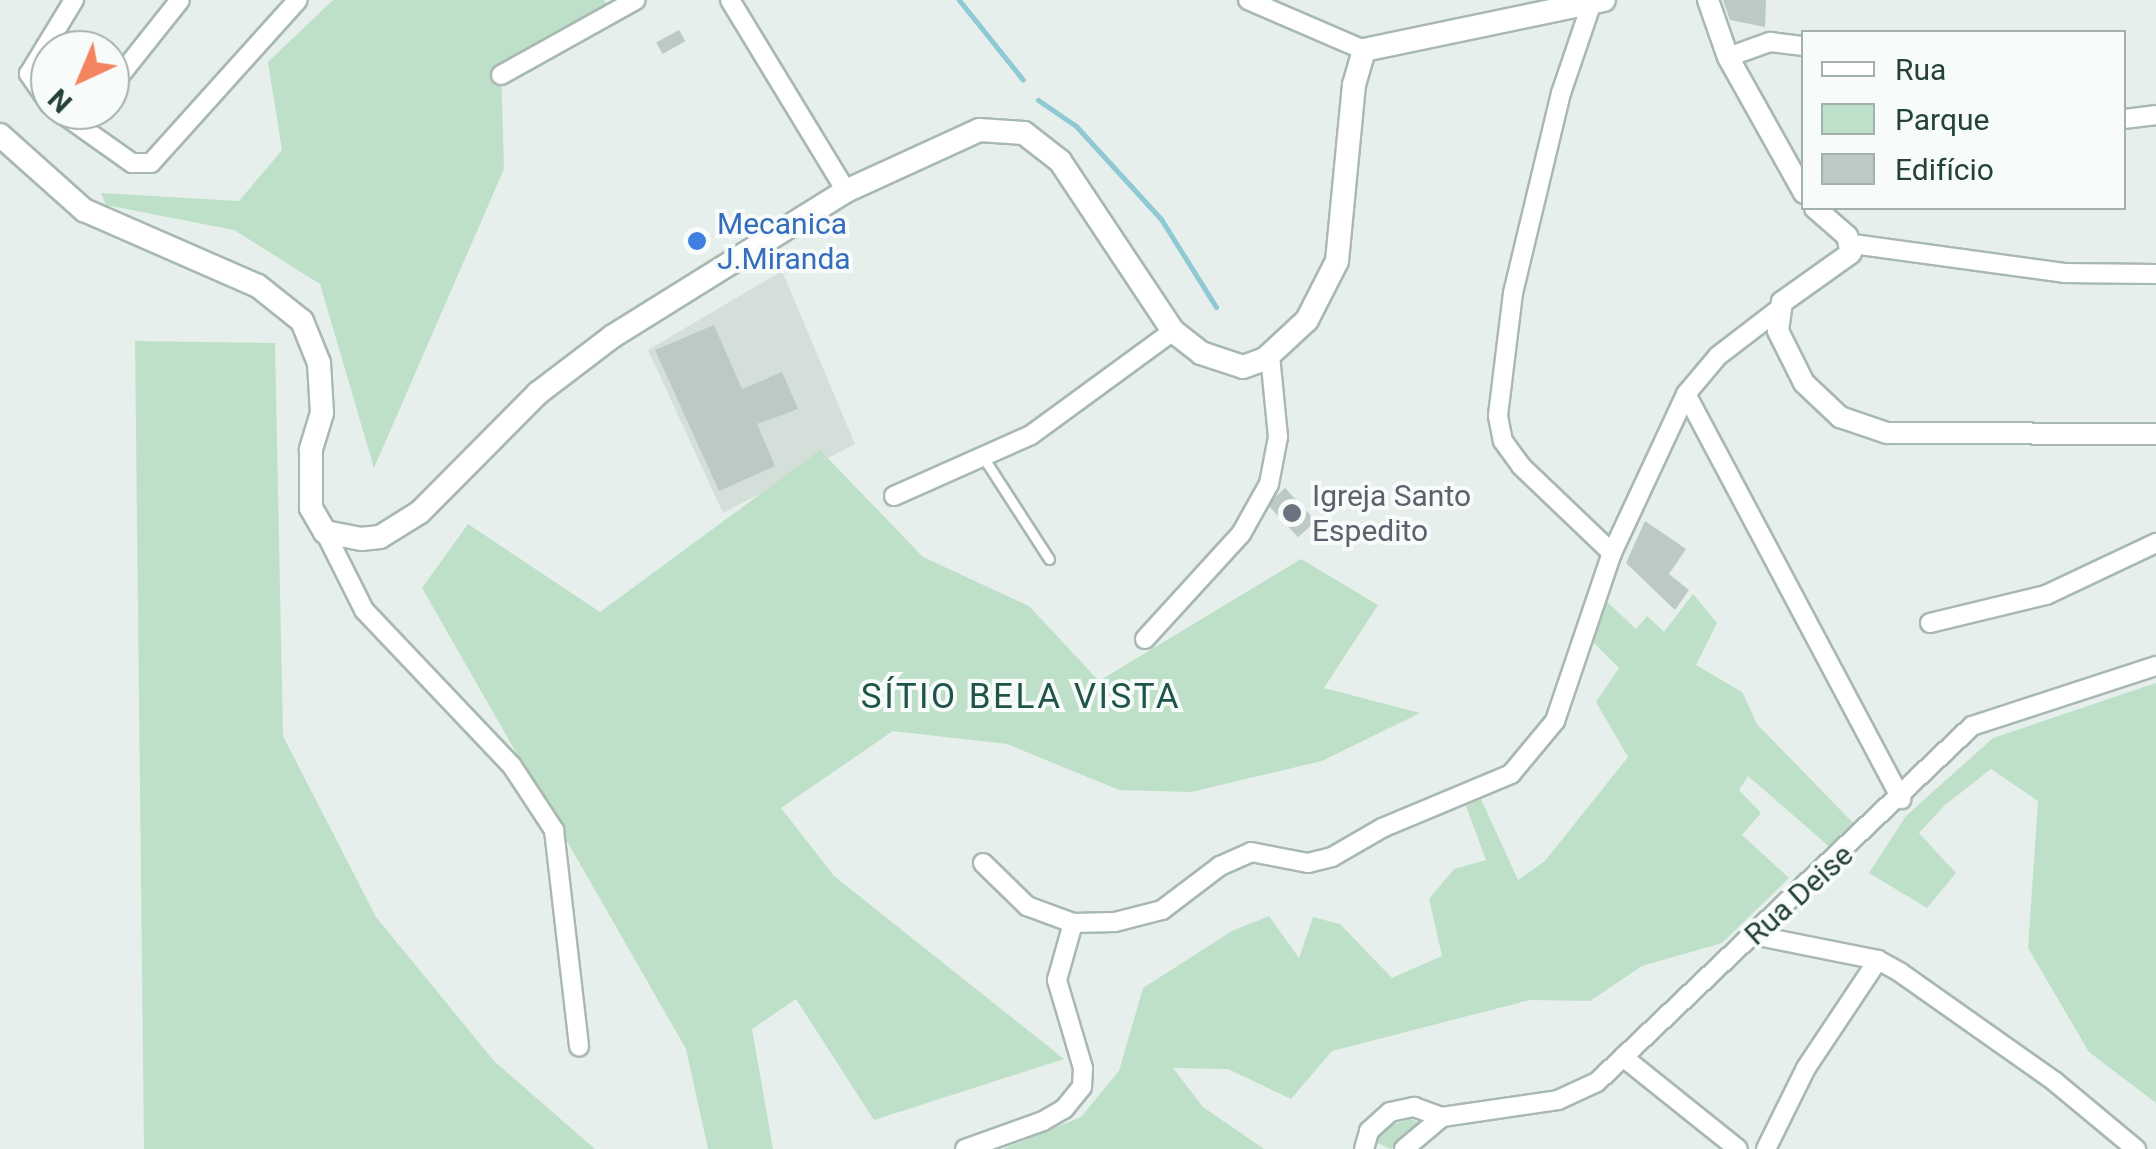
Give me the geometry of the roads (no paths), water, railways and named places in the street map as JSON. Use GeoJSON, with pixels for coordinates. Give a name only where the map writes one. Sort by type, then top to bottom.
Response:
{"type":"FeatureCollection","features":[{"type":"Feature","properties":{"kind":"main road"},"geometry":{"type":"LineString","coordinates":[[0,134],[84,210],[258,286],[302,322],[319,363],[322,413],[311,450],[311,508],[325,532],[361,539],[402,526],[572,366],[846,191],[979,130],[1024,133],[1070,174],[1174,331],[1224,364],[1243,367],[1270,355],[1307,320],[1337,261],[1354,85],[1364,50],[1597,2]]}},
{"type":"Feature","properties":{"kind":"street"},"geometry":{"type":"LineString","coordinates":[[54,30],[74,0]]}},
{"type":"Feature","properties":{"kind":"street"},"geometry":{"type":"LineString","coordinates":[[130,63],[180,0]]}},
{"type":"Feature","properties":{"kind":"street"},"geometry":{"type":"LineString","coordinates":[[99,130],[132,163],[151,163],[298,0]]}},
{"type":"Feature","properties":{"kind":"street"},"geometry":{"type":"LineString","coordinates":[[501,75],[636,0]]}},
{"type":"Feature","properties":{"kind":"street"},"geometry":{"type":"LineString","coordinates":[[730,0],[846,191]]}},
{"type":"Feature","properties":{"kind":"street"},"geometry":{"type":"LineString","coordinates":[[1248,0],[1364,50]]}},
{"type":"Feature","properties":{"kind":"street"},"geometry":{"type":"LineString","coordinates":[[1708,0],[1728,57],[1801,189]]}},
{"type":"Feature","properties":{"kind":"street"},"geometry":{"type":"LineString","coordinates":[[1597,2],[1561,94],[1513,293],[1498,416],[1503,441],[1521,466],[1612,553]]}},
{"type":"Feature","properties":{"kind":"street"},"geometry":{"type":"LineString","coordinates":[[1728,57],[1770,42],[1801,46]]}},
{"type":"Feature","properties":{"kind":"street"},"geometry":{"type":"LineString","coordinates":[[2126,119],[2156,115]]}},
{"type":"Feature","properties":{"kind":"street"},"geometry":{"type":"LineString","coordinates":[[1816,210],[1853,244],[2046,272],[2156,274]]}},
{"type":"Feature","properties":{"kind":"street"},"geometry":{"type":"LineString","coordinates":[[983,863],[1026,906],[1073,923],[1116,922],[1162,910],[1220,866],[1251,852],[1308,863],[1332,857],[1382,828],[1511,774],[1555,720],[1612,553],[1686,394],[1718,356],[1846,260],[1853,244]]}},
{"type":"Feature","properties":{"kind":"street"},"geometry":{"type":"LineString","coordinates":[[1778,310],[1781,345],[1804,383],[1862,428],[1886,433],[2156,434]]}},
{"type":"Feature","properties":{"kind":"street"},"geometry":{"type":"LineString","coordinates":[[894,496],[985,460],[1031,435],[1174,331]]}},
{"type":"Feature","properties":{"kind":"street"},"geometry":{"type":"LineString","coordinates":[[1145,640],[1240,534],[1270,484],[1278,438],[1270,355]]}},
{"type":"Feature","properties":{"kind":"street"},"geometry":{"type":"LineString","coordinates":[[1686,394],[1901,799]]}},
{"type":"Feature","properties":{"kind":"street"},"geometry":{"type":"LineString","coordinates":[[325,532],[364,610],[512,766],[554,830],[580,1046]]}},
{"type":"Feature","properties":{"kind":"street"},"geometry":{"type":"LineString","coordinates":[[1930,623],[2046,595],[2156,543]]}},
{"type":"Feature","properties":{"kind":"street","name":"Rua Deise"},"geometry":{"type":"LineString","coordinates":[[1404,1149],[1442,1118],[1575,1095],[1622,1057],[1901,799],[1972,726],[1992,716],[2156,666]]}},
{"type":"Feature","properties":{"kind":"street"},"geometry":{"type":"LineString","coordinates":[[965,1149],[1064,1110],[1082,1086],[1084,1068],[1057,980],[1073,923]]}},
{"type":"Feature","properties":{"kind":"street"},"geometry":{"type":"LineString","coordinates":[[1754,935],[1878,960],[2042,1072],[2136,1149]]}},
{"type":"Feature","properties":{"kind":"street"},"geometry":{"type":"LineString","coordinates":[[1766,1149],[1806,1068],[1878,960]]}},
{"type":"Feature","properties":{"kind":"street"},"geometry":{"type":"LineString","coordinates":[[1622,1057],[1738,1149]]}},
{"type":"Feature","properties":{"kind":"street","name":"Rua Deise"},"geometry":{"type":"LineString","coordinates":[[1364,1149],[1369,1131],[1390,1112],[1414,1107],[1442,1118]]}},
{"type":"Feature","properties":{"kind":"lane"},"geometry":{"type":"LineString","coordinates":[[985,460],[1049,559]]}},
{"type":"Feature","properties":{"kind":"waterway"},"geometry":{"type":"LineString","coordinates":[[959,0],[1023,80]]}},
{"type":"Feature","properties":{"kind":"waterway"},"geometry":{"type":"LineString","coordinates":[[1038,100],[1076,126],[1161,219],[1216,307]]}},
{"type":"Feature","properties":{"kind":"place","name":"Mecanica J.Miranda"},"geometry":{"type":"Point","coordinates":[697,241]}},
{"type":"Feature","properties":{"kind":"place","name":"Igreja Santo Espedito"},"geometry":{"type":"Point","coordinates":[1292,513]}},
{"type":"Feature","properties":{"kind":"district","name":"SÍTIO BELA VISTA"},"geometry":{"type":"Point","coordinates":[1021,697]}}]}
